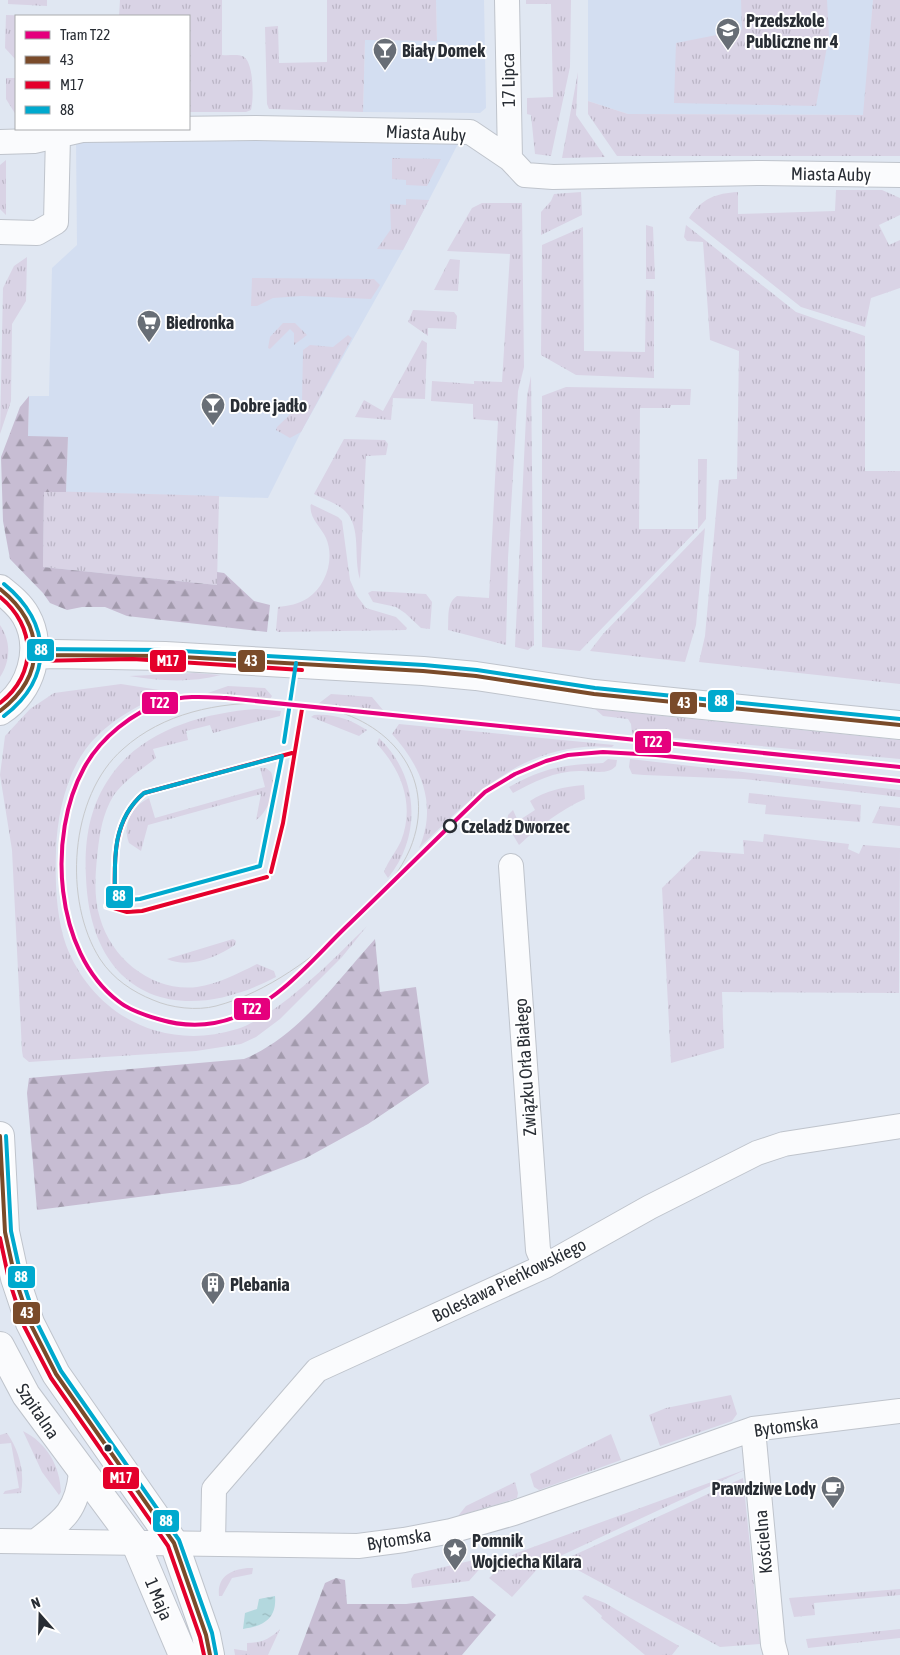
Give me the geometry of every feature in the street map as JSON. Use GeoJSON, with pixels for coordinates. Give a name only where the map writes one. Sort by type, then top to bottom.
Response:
{"type":"FeatureCollection","features":[{"type":"Feature","properties":{"kind":"street","name":"17 Lipca"},"geometry":{"type":"LineString","coordinates":[[506,0],[510,159]]}},
{"type":"Feature","properties":{"kind":"street","name":"Miasta Auby"},"geometry":{"type":"LineString","coordinates":[[190,129],[256,128],[470,132],[510,159],[525,175],[757,173],[900,175]]}},
{"type":"Feature","properties":{"kind":"street","name":"Miasta Auby"},"geometry":{"type":"LineString","coordinates":[[0,142],[34,141],[82,130]]}},
{"type":"Feature","properties":{"kind":"street"},"geometry":{"type":"LineString","coordinates":[[0,232],[37,233],[56,222],[58,135]]}},
{"type":"Feature","properties":{"kind":"street"},"geometry":{"type":"LineString","coordinates":[[0,588],[16,601],[27,617],[33,636],[34,655],[26,685],[17,697],[0,711]]}},
{"type":"Feature","properties":{"kind":"street"},"geometry":{"type":"LineString","coordinates":[[34,655],[165,656],[423,671],[476,676],[594,694],[900,725]]}},
{"type":"Feature","properties":{"kind":"street","name":"Związku Orła Białego"},"geometry":{"type":"LineString","coordinates":[[511,866],[538,1250],[546,1266]]}},
{"type":"Feature","properties":{"kind":"street","name":"Bolesława Pieńkowskiego"},"geometry":{"type":"LineString","coordinates":[[213,1544],[214,1489],[318,1370],[338,1359],[546,1266],[650,1207],[756,1153],[784,1144],[900,1126]]}},
{"type":"Feature","properties":{"kind":"street","name":"Szpitalna"},"geometry":{"type":"LineString","coordinates":[[0,1136],[5,1232],[15,1278],[30,1323],[56,1374],[174,1543]]}},
{"type":"Feature","properties":{"kind":"street","name":"Szpitalna"},"geometry":{"type":"LineString","coordinates":[[0,1346],[26,1395],[81,1472],[135,1542]]}},
{"type":"Feature","properties":{"kind":"street","name":"Bytomska"},"geometry":{"type":"LineString","coordinates":[[0,1541],[358,1546],[404,1540],[451,1531],[514,1514],[753,1429],[900,1411]]}},
{"type":"Feature","properties":{"kind":"street","name":"Kościelna"},"geometry":{"type":"LineString","coordinates":[[753,1429],[773,1644],[776,1655]]}},
{"type":"Feature","properties":{"kind":"street"},"geometry":{"type":"LineString","coordinates":[[36,1542],[57,1526],[68,1512],[78,1495],[81,1472]]}},
{"type":"Feature","properties":{"kind":"street","name":"1 Maja"},"geometry":{"type":"LineString","coordinates":[[135,1542],[183,1655]]}},
{"type":"Feature","properties":{"kind":"street","name":"1 Maja"},"geometry":{"type":"LineString","coordinates":[[174,1543],[206,1635],[210,1655]]}},
{"type":"Feature","properties":{"kind":"shaded area"},"geometry":{"type":"Polygon","coordinates":[[[436,0],[484,0],[486,108],[480,113],[363,112],[365,39],[437,41],[436,0]]]}},
{"type":"Feature","properties":{"kind":"shaded area","name":"Przedszkole Publiczne nr 4"},"geometry":{"type":"Polygon","coordinates":[[[588,0],[873,0],[864,115],[628,114],[588,101],[588,0]]]}},
{"type":"Feature","properties":{"kind":"shaded area"},"geometry":{"type":"Polygon","coordinates":[[[461,138],[403,250],[301,432],[268,498],[66,492],[68,438],[28,437],[29,396],[49,396],[52,268],[77,245],[76,141],[461,138]]]}},
{"type":"Feature","properties":{"kind":"green space"},"geometry":{"type":"Polygon","coordinates":[[[8,0],[47,0],[47,6],[8,4],[8,0]]]}},
{"type":"Feature","properties":{"kind":"green space"},"geometry":{"type":"Polygon","coordinates":[[[120,0],[222,0],[222,55],[242,56],[249,64],[253,89],[251,110],[246,112],[190,112],[190,15],[119,15],[120,0]]]}},
{"type":"Feature","properties":{"kind":"green space"},"geometry":{"type":"Polygon","coordinates":[[[327,0],[436,0],[437,41],[365,40],[363,112],[269,109],[267,104],[265,27],[278,26],[279,63],[327,62],[327,0]]]}},
{"type":"Feature","properties":{"kind":"green space"},"geometry":{"type":"Polygon","coordinates":[[[526,0],[571,0],[570,67],[551,156],[535,154],[531,115],[527,114],[527,98],[553,97],[551,4],[526,4],[526,0]]]}},
{"type":"Feature","properties":{"kind":"green space"},"geometry":{"type":"Polygon","coordinates":[[[741,0],[827,0],[829,36],[816,106],[674,103],[676,43],[742,30],[741,0]]]}},
{"type":"Feature","properties":{"kind":"green space"},"geometry":{"type":"Polygon","coordinates":[[[873,0],[900,0],[900,156],[617,156],[588,114],[588,101],[628,114],[863,115],[873,0]]]}},
{"type":"Feature","properties":{"kind":"green space"},"geometry":{"type":"Polygon","coordinates":[[[6,15],[15,15],[15,59],[5,48],[6,15]]]}},
{"type":"Feature","properties":{"kind":"green space"},"geometry":{"type":"Polygon","coordinates":[[[578,72],[576,115],[605,157],[562,158],[578,72]]]}},
{"type":"Feature","properties":{"kind":"green space"},"geometry":{"type":"Polygon","coordinates":[[[6,78],[15,78],[15,113],[6,99],[6,78]]]}},
{"type":"Feature","properties":{"kind":"green space"},"geometry":{"type":"Polygon","coordinates":[[[392,158],[441,159],[427,186],[406,185],[406,180],[392,179],[392,158]]]}},
{"type":"Feature","properties":{"kind":"green space"},"geometry":{"type":"Polygon","coordinates":[[[6,160],[6,215],[0,209],[0,165],[6,160]]]}},
{"type":"Feature","properties":{"kind":"green space"},"geometry":{"type":"Polygon","coordinates":[[[836,190],[882,190],[900,198],[900,215],[879,225],[889,245],[900,240],[900,288],[871,298],[865,327],[801,307],[689,218],[699,206],[710,198],[738,192],[738,214],[835,211],[836,190]]]}},
{"type":"Feature","properties":{"kind":"green space"},"geometry":{"type":"Polygon","coordinates":[[[581,192],[582,215],[541,235],[541,212],[551,201],[554,194],[581,192]]]}},
{"type":"Feature","properties":{"kind":"green space"},"geometry":{"type":"Polygon","coordinates":[[[406,199],[429,200],[403,250],[377,249],[391,229],[390,204],[406,205],[406,199]]]}},
{"type":"Feature","properties":{"kind":"green space"},"geometry":{"type":"Polygon","coordinates":[[[482,203],[522,203],[524,367],[518,391],[508,558],[506,645],[448,630],[448,616],[453,599],[457,596],[489,598],[498,421],[473,419],[473,404],[431,401],[432,381],[474,384],[474,381],[502,382],[510,254],[447,251],[472,208],[482,203]]]}},
{"type":"Feature","properties":{"kind":"green space"},"geometry":{"type":"Polygon","coordinates":[[[646,225],[653,227],[655,279],[646,279],[646,225]]]}},
{"type":"Feature","properties":{"kind":"green space"},"geometry":{"type":"Polygon","coordinates":[[[686,225],[796,312],[865,336],[865,471],[900,471],[900,684],[699,662],[705,636],[719,480],[737,479],[739,351],[710,340],[703,242],[687,241],[684,237],[686,225]]]}},
{"type":"Feature","properties":{"kind":"green space"},"geometry":{"type":"Polygon","coordinates":[[[583,227],[584,351],[645,352],[646,290],[654,291],[654,378],[576,375],[541,355],[542,245],[583,227]]]}},
{"type":"Feature","properties":{"kind":"green space"},"geometry":{"type":"Polygon","coordinates":[[[27,257],[26,301],[12,324],[11,401],[0,434],[3,288],[14,266],[27,257]]]}},
{"type":"Feature","properties":{"kind":"green space"},"geometry":{"type":"Polygon","coordinates":[[[450,259],[460,260],[458,291],[434,290],[450,259]]]}},
{"type":"Feature","properties":{"kind":"green space"},"geometry":{"type":"Polygon","coordinates":[[[252,278],[374,279],[380,285],[371,299],[302,296],[273,298],[257,306],[251,306],[252,278]]]}},
{"type":"Feature","properties":{"kind":"green space"},"geometry":{"type":"Polygon","coordinates":[[[413,310],[454,312],[457,316],[456,329],[428,328],[428,336],[408,322],[413,310]]]}},
{"type":"Feature","properties":{"kind":"green space"},"geometry":{"type":"Polygon","coordinates":[[[283,323],[295,323],[307,335],[294,345],[294,333],[290,329],[270,349],[268,348],[270,337],[283,323]]]}},
{"type":"Feature","properties":{"kind":"green space"},"geometry":{"type":"Polygon","coordinates":[[[348,335],[352,338],[301,432],[290,438],[276,430],[302,403],[303,350],[310,345],[333,347],[348,335]]]}},
{"type":"Feature","properties":{"kind":"green space"},"geometry":{"type":"Polygon","coordinates":[[[422,340],[427,343],[425,399],[393,398],[391,420],[355,417],[364,400],[383,411],[422,340]]]}},
{"type":"Feature","properties":{"kind":"green space"},"geometry":{"type":"Polygon","coordinates":[[[531,376],[534,645],[528,650],[515,647],[527,396],[531,376]]]}},
{"type":"Feature","properties":{"kind":"green space"},"geometry":{"type":"Polygon","coordinates":[[[566,387],[691,389],[690,405],[671,405],[670,408],[640,408],[639,529],[698,529],[580,651],[542,647],[542,396],[566,387]]]}},
{"type":"Feature","properties":{"kind":"green space"},"geometry":{"type":"Polygon","coordinates":[[[29,396],[28,436],[68,437],[66,492],[44,492],[43,567],[217,585],[217,572],[224,573],[254,601],[270,605],[267,632],[127,616],[105,607],[82,607],[67,610],[50,603],[43,593],[10,559],[3,521],[1,457],[20,407],[29,396]]]}},
{"type":"Feature","properties":{"kind":"green space"},"geometry":{"type":"Polygon","coordinates":[[[344,439],[385,440],[388,444],[386,455],[366,456],[360,579],[354,525],[345,511],[314,494],[344,439]]]}},
{"type":"Feature","properties":{"kind":"green space"},"geometry":{"type":"Polygon","coordinates":[[[698,459],[707,459],[706,519],[698,529],[698,459]]]}},
{"type":"Feature","properties":{"kind":"green space"},"geometry":{"type":"Polygon","coordinates":[[[44,491],[219,496],[217,585],[43,567],[44,491]]]}},
{"type":"Feature","properties":{"kind":"green space"},"geometry":{"type":"Polygon","coordinates":[[[311,504],[338,517],[342,521],[350,580],[357,596],[366,608],[396,617],[407,628],[406,630],[278,632],[276,630],[278,607],[301,602],[308,598],[320,587],[327,571],[330,555],[329,546],[324,534],[313,518],[311,504]]]}},
{"type":"Feature","properties":{"kind":"green space"},"geometry":{"type":"Polygon","coordinates":[[[705,528],[696,625],[685,662],[590,651],[603,634],[705,528]]]}},
{"type":"Feature","properties":{"kind":"green space"},"geometry":{"type":"Polygon","coordinates":[[[372,591],[426,594],[432,602],[430,629],[421,628],[396,607],[373,602],[368,593],[372,591]]]}},
{"type":"Feature","properties":{"kind":"green space"},"geometry":{"type":"Polygon","coordinates":[[[0,625],[8,644],[8,657],[0,677],[0,625]]]}},
{"type":"Feature","properties":{"kind":"green space"},"geometry":{"type":"Polygon","coordinates":[[[195,673],[221,675],[209,678],[175,680],[129,676],[195,673]]]}},
{"type":"Feature","properties":{"kind":"green space"},"geometry":{"type":"Polygon","coordinates":[[[121,684],[172,692],[130,711],[98,735],[78,761],[63,799],[56,851],[58,910],[66,945],[78,970],[94,991],[113,1009],[134,1022],[158,1031],[183,1036],[210,1035],[237,1029],[271,1012],[288,999],[323,969],[367,926],[342,957],[280,1019],[256,1037],[241,1044],[196,1051],[29,1062],[23,1057],[22,1051],[12,850],[0,775],[5,736],[30,709],[54,693],[121,684]]]}},
{"type":"Feature","properties":{"kind":"green space"},"geometry":{"type":"Polygon","coordinates":[[[228,686],[265,688],[272,696],[270,699],[205,694],[228,686]]]}},
{"type":"Feature","properties":{"kind":"green space"},"geometry":{"type":"Polygon","coordinates":[[[331,694],[372,697],[383,710],[318,704],[331,694]]]}},
{"type":"Feature","properties":{"kind":"green space"},"geometry":{"type":"Polygon","coordinates":[[[256,709],[281,711],[280,716],[213,733],[210,725],[186,731],[188,740],[153,749],[156,758],[119,789],[104,816],[96,866],[96,896],[100,918],[114,947],[124,960],[150,978],[165,984],[181,987],[205,986],[257,964],[274,971],[276,977],[240,993],[206,1000],[174,1000],[146,992],[122,975],[104,951],[92,919],[86,878],[86,851],[89,825],[97,800],[110,777],[123,761],[156,736],[195,720],[236,711],[256,709]]]}},
{"type":"Feature","properties":{"kind":"green space"},"geometry":{"type":"Polygon","coordinates":[[[595,709],[900,740],[900,759],[632,734],[631,724],[628,719],[603,716],[595,709]]]}},
{"type":"Feature","properties":{"kind":"green space"},"geometry":{"type":"Polygon","coordinates":[[[314,715],[342,718],[367,730],[359,736],[311,717],[314,715]]]}},
{"type":"Feature","properties":{"kind":"green space"},"geometry":{"type":"Polygon","coordinates":[[[399,724],[614,745],[612,747],[581,747],[554,752],[528,761],[482,790],[419,848],[427,817],[424,787],[411,759],[392,734],[399,724]]]}},
{"type":"Feature","properties":{"kind":"green space"},"geometry":{"type":"Polygon","coordinates":[[[379,738],[392,753],[402,769],[408,787],[411,806],[411,825],[407,843],[399,861],[388,878],[384,872],[401,841],[407,814],[404,789],[393,765],[377,744],[379,738]]]}},
{"type":"Feature","properties":{"kind":"green space"},"geometry":{"type":"Polygon","coordinates":[[[608,759],[617,760],[616,766],[608,771],[570,771],[561,773],[536,781],[513,793],[509,787],[544,771],[565,766],[603,763],[608,759]]]}},
{"type":"Feature","properties":{"kind":"green space"},"geometry":{"type":"Polygon","coordinates":[[[630,759],[900,790],[900,797],[744,779],[632,774],[629,767],[630,759]]]}},
{"type":"Feature","properties":{"kind":"green space"},"geometry":{"type":"Polygon","coordinates":[[[260,768],[266,768],[271,772],[273,784],[268,805],[256,820],[261,794],[148,825],[141,851],[129,843],[127,830],[130,817],[143,801],[149,798],[155,818],[265,787],[260,768]]]}},
{"type":"Feature","properties":{"kind":"green space"},"geometry":{"type":"Polygon","coordinates":[[[584,785],[585,799],[550,819],[519,845],[507,825],[508,815],[513,810],[518,821],[535,810],[530,801],[536,797],[556,790],[584,785]]]}},
{"type":"Feature","properties":{"kind":"green space"},"geometry":{"type":"Polygon","coordinates":[[[749,793],[861,805],[860,822],[765,814],[766,805],[748,803],[749,793]]]}},
{"type":"Feature","properties":{"kind":"green space"},"geometry":{"type":"Polygon","coordinates":[[[880,806],[900,808],[900,826],[872,823],[880,806]]]}},
{"type":"Feature","properties":{"kind":"green space"},"geometry":{"type":"Polygon","coordinates":[[[764,834],[849,844],[848,849],[859,854],[863,845],[900,848],[899,993],[722,992],[724,1048],[671,1063],[662,888],[700,851],[744,854],[743,840],[763,842],[764,834]]]}},
{"type":"Feature","properties":{"kind":"green space"},"geometry":{"type":"Polygon","coordinates":[[[233,939],[236,941],[235,945],[220,954],[202,960],[184,963],[167,959],[233,939]]]}},
{"type":"Feature","properties":{"kind":"green space"},"geometry":{"type":"Polygon","coordinates":[[[375,939],[380,992],[416,987],[429,1083],[368,1124],[306,1158],[240,1184],[37,1210],[27,1093],[29,1078],[244,1059],[264,1049],[299,1023],[331,990],[375,939]]]}},
{"type":"Feature","properties":{"kind":"green space"},"geometry":{"type":"Polygon","coordinates":[[[731,1395],[737,1414],[732,1421],[660,1446],[649,1415],[666,1408],[731,1395]]]}},
{"type":"Feature","properties":{"kind":"green space"},"geometry":{"type":"Polygon","coordinates":[[[23,1431],[39,1442],[51,1456],[60,1482],[61,1492],[59,1495],[42,1472],[23,1431]]]}},
{"type":"Feature","properties":{"kind":"green space"},"geometry":{"type":"Polygon","coordinates":[[[7,1433],[20,1461],[21,1493],[3,1494],[5,1491],[19,1488],[11,1443],[0,1444],[0,1435],[7,1433]]]}},
{"type":"Feature","properties":{"kind":"green space"},"geometry":{"type":"Polygon","coordinates":[[[611,1434],[621,1460],[539,1490],[534,1487],[530,1474],[611,1434]]]}},
{"type":"Feature","properties":{"kind":"green space"},"geometry":{"type":"Polygon","coordinates":[[[747,1469],[541,1565],[512,1597],[489,1578],[514,1554],[747,1469]]]}},
{"type":"Feature","properties":{"kind":"green space"},"geometry":{"type":"Polygon","coordinates":[[[743,1478],[760,1644],[720,1647],[561,1561],[743,1478]]]}},
{"type":"Feature","properties":{"kind":"green space"},"geometry":{"type":"Polygon","coordinates":[[[515,1482],[518,1493],[517,1498],[458,1516],[466,1506],[515,1482]]]}},
{"type":"Feature","properties":{"kind":"green space"},"geometry":{"type":"Polygon","coordinates":[[[491,1556],[469,1581],[412,1588],[411,1579],[414,1574],[491,1556]]]}},
{"type":"Feature","properties":{"kind":"green space"},"geometry":{"type":"Polygon","coordinates":[[[253,1568],[252,1574],[232,1578],[222,1596],[219,1596],[222,1579],[230,1573],[253,1568]]]}},
{"type":"Feature","properties":{"kind":"green space"},"geometry":{"type":"Polygon","coordinates":[[[336,1578],[345,1580],[347,1604],[406,1604],[473,1596],[496,1615],[462,1655],[298,1655],[325,1583],[336,1578]]]}},
{"type":"Feature","properties":{"kind":"green space"},"geometry":{"type":"Polygon","coordinates":[[[900,1589],[900,1595],[814,1603],[815,1615],[794,1617],[789,1598],[900,1589]]]}},
{"type":"Feature","properties":{"kind":"green space"},"geometry":{"type":"Polygon","coordinates":[[[585,1595],[605,1603],[679,1646],[672,1655],[645,1655],[601,1618],[602,1616],[582,1598],[585,1595]]]}},
{"type":"Feature","properties":{"kind":"green space"},"geometry":{"type":"Polygon","coordinates":[[[280,1629],[268,1655],[235,1655],[234,1649],[247,1651],[247,1643],[265,1640],[280,1629]]]}},
{"type":"Feature","properties":{"kind":"green space"},"geometry":{"type":"Polygon","coordinates":[[[900,1629],[900,1638],[808,1648],[806,1639],[900,1629]]]}},
{"type":"Feature","properties":{"kind":"water"},"geometry":{"type":"Polygon","coordinates":[[[275,1596],[274,1610],[271,1616],[257,1626],[243,1629],[245,1613],[257,1609],[259,1599],[275,1596]]]}},
{"type":"Feature","properties":{"kind":"tram line","name":"T22"},"geometry":{"type":"LineString","coordinates":[[900,767],[226,698],[179,698],[152,706],[129,719],[99,746],[84,768],[72,795],[65,826],[62,858],[63,891],[69,923],[80,953],[97,980],[118,1001],[137,1012],[168,1022],[187,1025],[216,1023],[252,1010],[281,990],[308,966],[485,792],[515,774],[546,761],[568,755],[603,752],[656,755],[900,781]]}},
{"type":"Feature","properties":{"kind":"tram line"},"geometry":{"type":"LineString","coordinates":[[270,703],[250,703],[211,708],[173,718],[139,737],[123,749],[105,769],[91,793],[82,821],[77,850],[80,908],[88,935],[105,966],[117,979],[131,989],[168,1005],[184,1008],[209,1008],[254,992],[290,972],[354,922]]}},
{"type":"Feature","properties":{"kind":"tram line"},"geometry":{"type":"LineString","coordinates":[[328,709],[352,717],[373,728],[390,742],[404,759],[414,779],[418,801],[417,824],[410,849],[398,871],[371,905]]}},
{"type":"Feature","properties":{"kind":"transit line","name":"88"},"geometry":{"type":"LineString","coordinates":[[4,584],[20,599],[31,616],[38,633],[41,650],[39,668],[32,685],[20,701],[4,716]]}},
{"type":"Feature","properties":{"kind":"transit line","name":"43"},"geometry":{"type":"LineString","coordinates":[[0,589],[15,603],[26,618],[32,634],[34,650],[33,666],[26,682],[15,697],[0,711]]}},
{"type":"Feature","properties":{"kind":"transit line","name":"M17"},"geometry":{"type":"LineString","coordinates":[[0,597],[21,622],[28,650],[21,678],[0,703]]}},
{"type":"Feature","properties":{"kind":"transit line","name":"88"},"geometry":{"type":"LineString","coordinates":[[34,649],[165,650],[424,665],[477,670],[595,688],[900,719]]}},
{"type":"Feature","properties":{"kind":"transit line","name":"43"},"geometry":{"type":"LineString","coordinates":[[34,655],[165,656],[423,671],[476,676],[594,694],[900,725]]}},
{"type":"Feature","properties":{"kind":"transit line","name":"M17"},"geometry":{"type":"LineString","coordinates":[[34,661],[133,659],[302,670]]}},
{"type":"Feature","properties":{"kind":"transit line","name":"88"},"geometry":{"type":"LineString","coordinates":[[284,742],[296,663]]}},
{"type":"Feature","properties":{"kind":"transit line","name":"M17"},"geometry":{"type":"LineString","coordinates":[[271,872],[283,823],[302,709]]}},
{"type":"Feature","properties":{"kind":"transit line","name":"M17"},"geometry":{"type":"LineString","coordinates":[[115,900],[115,856],[120,828],[134,804],[144,793],[292,753]]}},
{"type":"Feature","properties":{"kind":"transit line","name":"88"},"geometry":{"type":"LineString","coordinates":[[282,756],[260,866],[140,899],[129,900],[115,895],[116,853],[121,827],[134,803],[144,793],[282,756]]}},
{"type":"Feature","properties":{"kind":"transit line","name":"M17"},"geometry":{"type":"LineString","coordinates":[[107,906],[127,912],[142,911],[267,877]]}},
{"type":"Feature","properties":{"kind":"transit line","name":"43"},"geometry":{"type":"LineString","coordinates":[[0,1136],[5,1232],[15,1278],[30,1323],[56,1374],[174,1543],[206,1635],[210,1655]]}},
{"type":"Feature","properties":{"kind":"transit line","name":"88"},"geometry":{"type":"LineString","coordinates":[[6,1136],[11,1231],[21,1276],[36,1321],[61,1371],[179,1540],[212,1633],[216,1654]]}},
{"type":"Feature","properties":{"kind":"transit line","name":"M17"},"geometry":{"type":"LineString","coordinates":[[0,1238],[9,1280],[24,1326],[51,1378],[168,1546],[200,1637],[204,1655]]}},
{"type":"Feature","properties":{"kind":"place","name":"Przedszkole Publiczne nr 4"},"geometry":{"type":"Point","coordinates":[728,51]}},
{"type":"Feature","properties":{"kind":"place","name":"Biały Domek"},"geometry":{"type":"Point","coordinates":[385,71]}},
{"type":"Feature","properties":{"kind":"place","name":"Biedronka"},"geometry":{"type":"Point","coordinates":[149,343]}},
{"type":"Feature","properties":{"kind":"place","name":"Dobre jadło"},"geometry":{"type":"Point","coordinates":[213,426]}},
{"type":"Feature","properties":{"kind":"place","name":"Czeladź Dworzec"},"geometry":{"type":"Point","coordinates":[450,826]}},
{"type":"Feature","properties":{"kind":"place","name":"Plebania"},"geometry":{"type":"Point","coordinates":[213,1305]}},
{"type":"Feature","properties":{"kind":"place","name":"Prawdziwe Lody"},"geometry":{"type":"Point","coordinates":[833,1509]}},
{"type":"Feature","properties":{"kind":"place","name":"Pomnik Wojciecha Kilara"},"geometry":{"type":"Point","coordinates":[455,1571]}}]}
